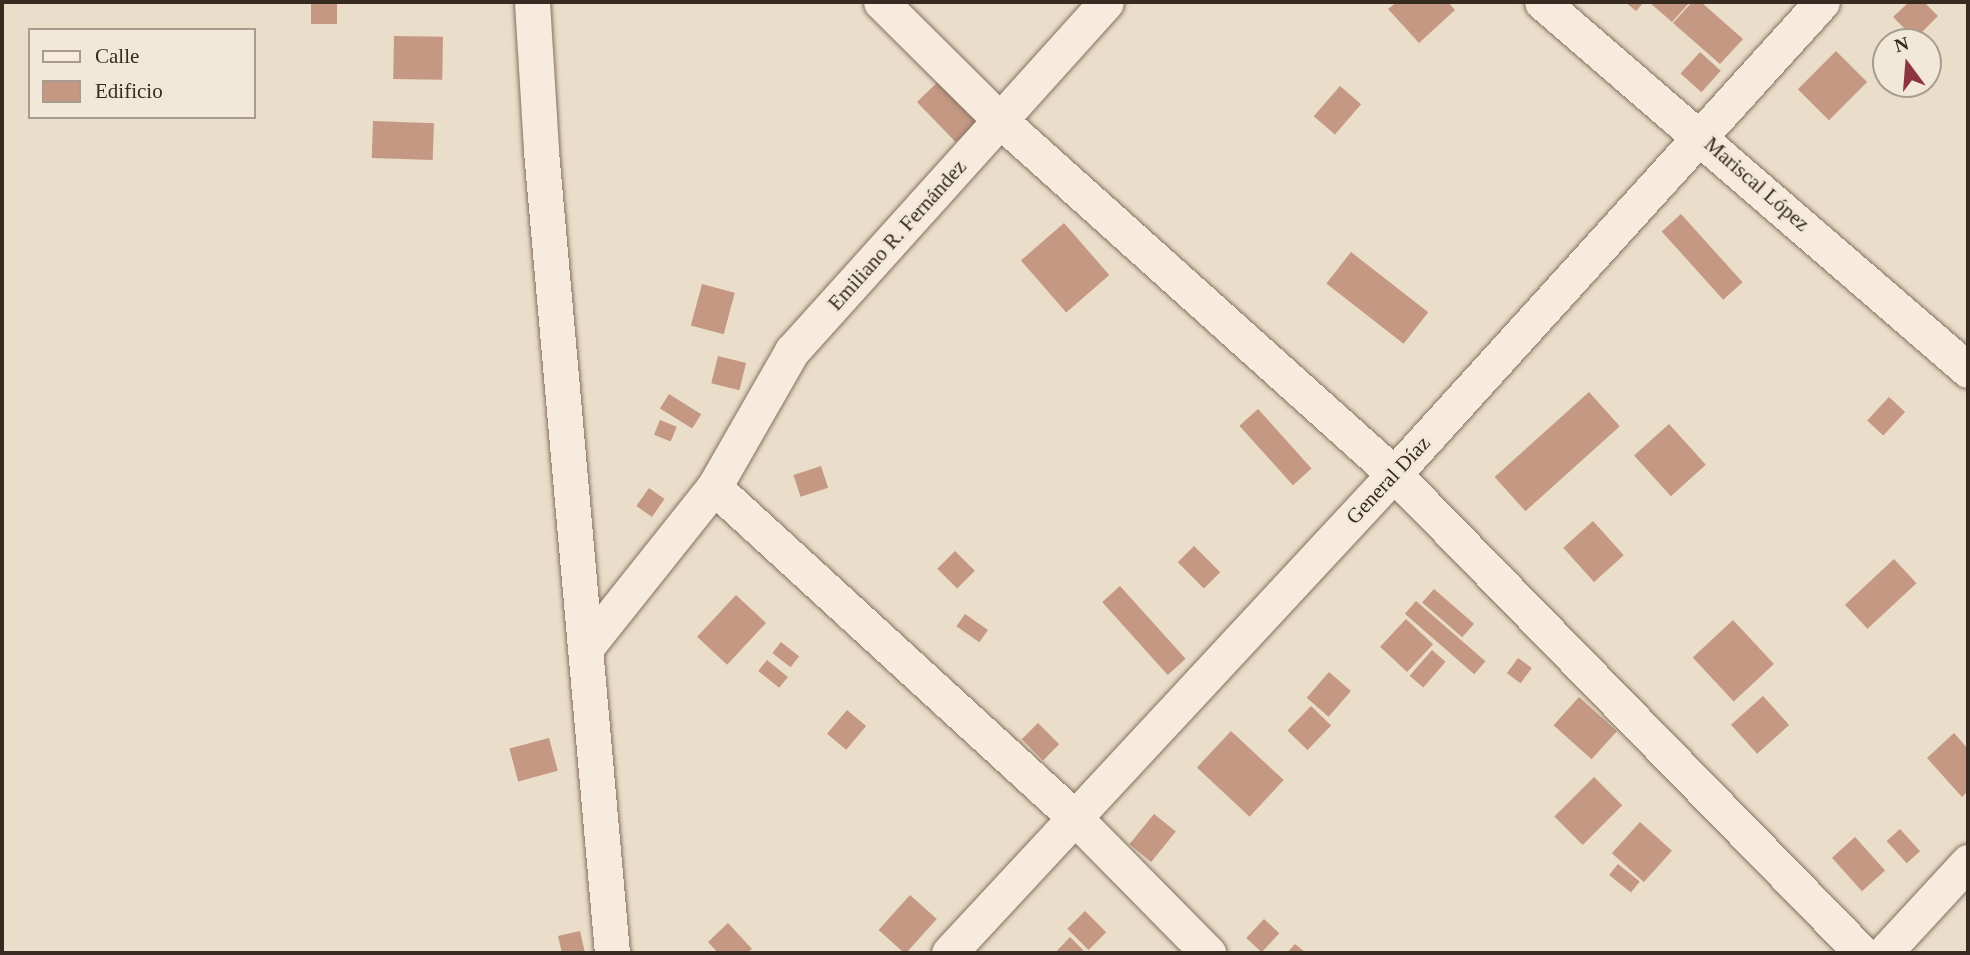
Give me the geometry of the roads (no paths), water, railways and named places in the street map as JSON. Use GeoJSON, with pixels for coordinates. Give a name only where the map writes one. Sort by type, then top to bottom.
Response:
{"type":"FeatureCollection","features":[{"type":"Feature","properties":{"kind":"street"},"geometry":{"type":"LineString","coordinates":[[532,2],[612,953]]}},
{"type":"Feature","properties":{"kind":"street"},"geometry":{"type":"LineString","coordinates":[[881,2],[1002,121],[1394,474],[1862,953]]}},
{"type":"Feature","properties":{"kind":"street","name":"Emiliano R. Fernández"},"geometry":{"type":"LineString","coordinates":[[585,649],[714,487],[792,351],[1002,121],[1106,2]]}},
{"type":"Feature","properties":{"kind":"street","name":"Mariscal López"},"geometry":{"type":"LineString","coordinates":[[1542,2],[1700,134],[1968,370]]}},
{"type":"Feature","properties":{"kind":"street","name":"General Díaz"},"geometry":{"type":"LineString","coordinates":[[949,953],[1394,474],[1822,2]]}},
{"type":"Feature","properties":{"kind":"street"},"geometry":{"type":"LineString","coordinates":[[714,487],[1075,818],[1208,953]]}},
{"type":"Feature","properties":{"kind":"street"},"geometry":{"type":"LineString","coordinates":[[1884,953],[1968,862]]}}]}
